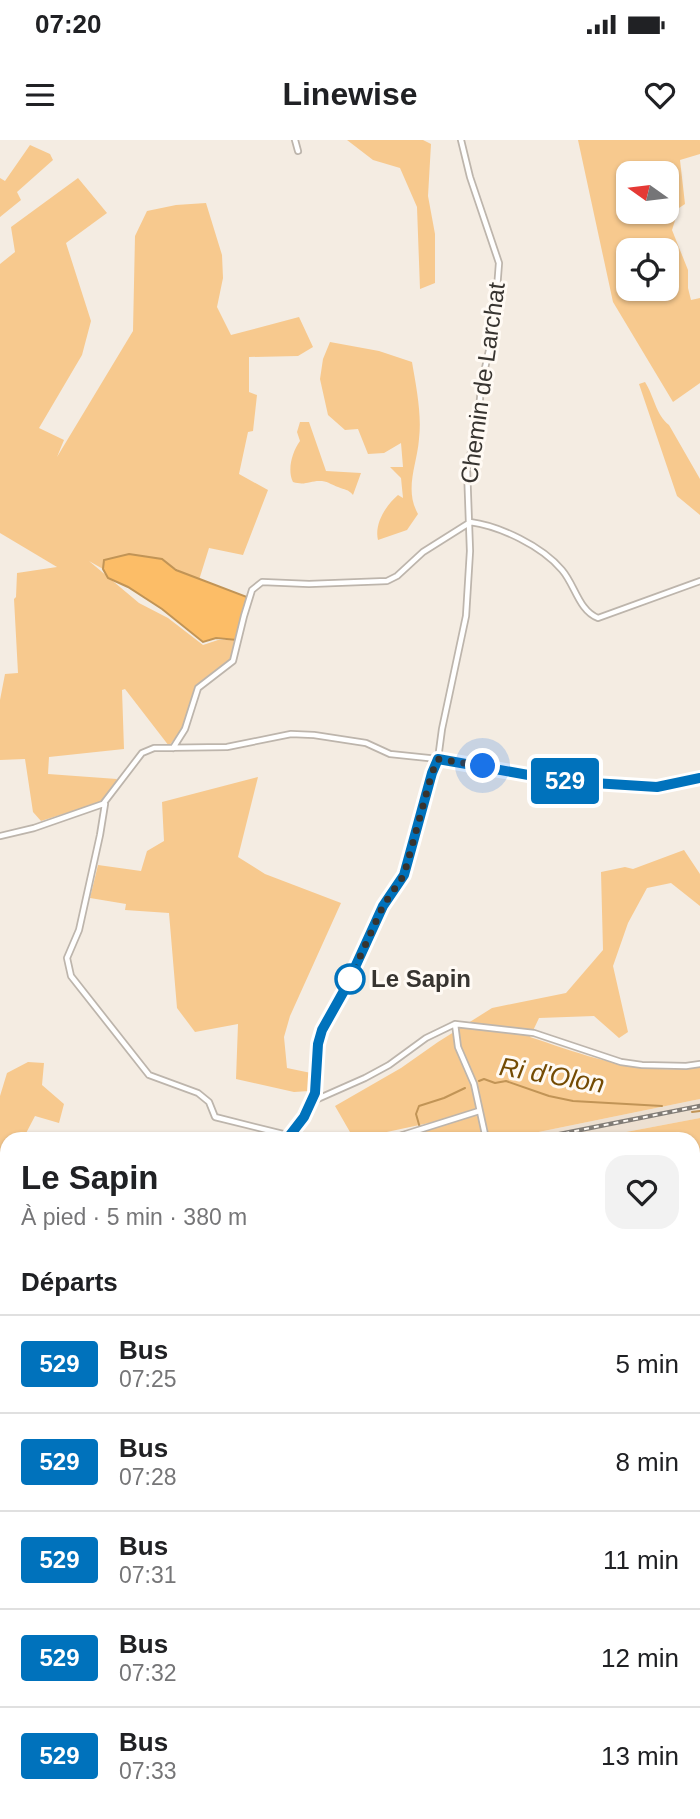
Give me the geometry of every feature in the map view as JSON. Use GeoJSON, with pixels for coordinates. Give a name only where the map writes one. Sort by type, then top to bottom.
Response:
{"type":"FeatureCollection","features":[{"type":"Feature","properties":{"kind":"street"},"geometry":{"type":"LineString","coordinates":[[295,140],[298,151]]}},
{"type":"Feature","properties":{"kind":"street","name":"Chemin de Larchat"},"geometry":{"type":"LineString","coordinates":[[438,759],[466,616],[470,522],[467,468],[478,424],[481,386],[494,328],[499,263],[470,177],[461,140]]}},
{"type":"Feature","properties":{"kind":"street"},"geometry":{"type":"LineString","coordinates":[[173,748],[185,729],[198,688],[233,661],[252,590],[262,582],[309,584],[387,581],[397,576],[423,552],[470,522],[521,540],[541,551],[563,571],[590,615],[598,618],[700,581]]}},
{"type":"Feature","properties":{"kind":"street"},"geometry":{"type":"LineString","coordinates":[[0,836],[96,808],[104,803],[142,753],[154,748],[227,747],[291,734],[366,743],[390,754],[438,759],[576,782],[657,787],[700,778]]}},
{"type":"Feature","properties":{"kind":"street"},"geometry":{"type":"LineString","coordinates":[[295,1132],[313,1101],[317,1081],[318,1044],[322,1030],[345,989],[383,906],[404,875],[438,759]]}},
{"type":"Feature","properties":{"kind":"street"},"geometry":{"type":"LineString","coordinates":[[104,803],[100,835],[79,930],[67,958],[71,976],[149,1075],[198,1093],[209,1102],[215,1117],[225,1122],[266,1132]]}},
{"type":"Feature","properties":{"kind":"street"},"geometry":{"type":"LineString","coordinates":[[313,1101],[365,1078],[426,1038],[455,1024],[534,1033],[631,1063],[663,1067],[700,1064]]}},
{"type":"Feature","properties":{"kind":"street"},"geometry":{"type":"LineString","coordinates":[[455,1024],[458,1047],[474,1084],[484,1132]]}},
{"type":"Feature","properties":{"kind":"street"},"geometry":{"type":"LineString","coordinates":[[412,1132],[479,1111]]}},
{"type":"Feature","properties":{"kind":"shaded area"},"geometry":{"type":"Polygon","coordinates":[[[347,140],[423,140],[431,144],[428,196],[435,234],[435,283],[420,289],[417,207],[400,168],[373,160],[347,140]]]}},
{"type":"Feature","properties":{"kind":"shaded area"},"geometry":{"type":"Polygon","coordinates":[[[578,140],[700,140],[700,154],[680,160],[685,204],[679,208],[679,161],[616,161],[616,224],[674,224],[672,230],[675,238],[616,238],[616,301],[679,301],[679,248],[688,270],[691,300],[700,298],[700,383],[673,402],[613,302],[578,140]]]}},
{"type":"Feature","properties":{"kind":"shaded area"},"geometry":{"type":"Polygon","coordinates":[[[30,145],[50,154],[53,160],[17,192],[21,200],[0,217],[0,178],[5,181],[30,145]]]}},
{"type":"Feature","properties":{"kind":"shaded area"},"geometry":{"type":"Polygon","coordinates":[[[78,178],[107,213],[66,243],[91,321],[82,355],[39,428],[64,440],[57,457],[133,331],[135,236],[147,211],[206,203],[222,255],[223,278],[217,307],[231,335],[299,317],[313,347],[298,356],[249,357],[249,392],[257,395],[253,431],[248,432],[239,474],[268,490],[243,555],[209,548],[199,580],[144,556],[104,560],[103,569],[89,561],[139,603],[168,618],[203,645],[218,640],[235,640],[231,659],[199,683],[182,729],[169,746],[125,689],[122,690],[124,749],[49,757],[48,774],[117,779],[110,794],[98,803],[41,821],[33,812],[25,759],[0,760],[0,700],[5,674],[18,673],[14,599],[17,573],[57,567],[0,533],[0,264],[15,252],[11,227],[78,178]]]}},
{"type":"Feature","properties":{"kind":"shaded area"},"geometry":{"type":"Polygon","coordinates":[[[330,342],[379,351],[412,362],[420,420],[412,477],[412,495],[418,514],[407,530],[378,540],[379,521],[385,509],[398,495],[403,498],[401,478],[390,467],[403,467],[401,443],[384,453],[368,454],[358,429],[345,430],[328,415],[320,379],[323,359],[330,342]]]}},
{"type":"Feature","properties":{"kind":"shaded area"},"geometry":{"type":"Polygon","coordinates":[[[645,382],[661,416],[700,479],[700,515],[677,496],[639,384],[645,382]]]}},
{"type":"Feature","properties":{"kind":"shaded area"},"geometry":{"type":"Polygon","coordinates":[[[300,422],[309,422],[326,471],[361,473],[353,495],[324,481],[293,482],[290,467],[300,441],[297,432],[300,422]]]}},
{"type":"Feature","properties":{"kind":"shaded area"},"geometry":{"type":"Polygon","coordinates":[[[129,554],[162,559],[176,570],[247,597],[237,640],[216,638],[203,642],[162,609],[128,587],[108,578],[103,569],[104,560],[129,554]]]}},
{"type":"Feature","properties":{"kind":"shaded area"},"geometry":{"type":"Polygon","coordinates":[[[258,777],[238,857],[265,874],[341,903],[290,1016],[284,1037],[287,1068],[311,1073],[309,1091],[294,1092],[236,1079],[238,1024],[195,1032],[177,1008],[169,913],[125,910],[126,904],[90,898],[98,865],[141,871],[147,851],[164,841],[162,802],[258,777]]]}},
{"type":"Feature","properties":{"kind":"shaded area"},"geometry":{"type":"Polygon","coordinates":[[[684,850],[700,874],[700,906],[671,883],[647,888],[628,923],[613,966],[628,1032],[619,1038],[594,1016],[539,1018],[530,1037],[592,1057],[635,1067],[678,1069],[700,1066],[700,1099],[538,1132],[422,1132],[461,1120],[471,1114],[387,1132],[350,1132],[335,1106],[401,1068],[492,1008],[566,993],[603,950],[601,872],[625,867],[633,869],[684,850]]]}},
{"type":"Feature","properties":{"kind":"shaded area"},"geometry":{"type":"Polygon","coordinates":[[[28,1062],[44,1063],[42,1085],[64,1104],[59,1123],[35,1116],[27,1132],[0,1132],[0,1096],[7,1073],[28,1062]]]}},
{"type":"Feature","properties":{"kind":"shaded area"},"geometry":{"type":"Polygon","coordinates":[[[700,1099],[700,1118],[626,1132],[538,1132],[700,1099]]]}},
{"type":"Feature","properties":{"kind":"shaded area"},"geometry":{"type":"Polygon","coordinates":[[[700,1118],[700,1132],[626,1132],[700,1118]]]}},
{"type":"Feature","properties":{"kind":"waterway","name":"Ri d'Olon"},"geometry":{"type":"LineString","coordinates":[[479,1081],[506,1081],[573,1101],[662,1106]]}},
{"type":"Feature","properties":{"kind":"waterway","name":"Ri d'Olon"},"geometry":{"type":"LineString","coordinates":[[404,1132],[420,1128],[416,1114],[419,1106],[465,1088]]}},
{"type":"Feature","properties":{"kind":"waterway","name":"Ri d'Olon"},"geometry":{"type":"LineString","coordinates":[[692,1112],[700,1111]]}},
{"type":"Feature","properties":{"kind":"railway"},"geometry":{"type":"LineString","coordinates":[[570,1132],[700,1106]]}},
{"type":"Feature","properties":{"kind":"bus line","name":"529"},"geometry":{"type":"LineString","coordinates":[[292,1132],[313,1101],[317,1081],[318,1044],[322,1030],[345,989],[383,906],[404,875],[438,759],[562,781],[657,787],[700,778]]}},
{"type":"Feature","properties":{"kind":"place","name":"Le Sapin"},"geometry":{"type":"Point","coordinates":[350,979]}},
{"type":"Feature","properties":{"kind":"route"},"geometry":{"type":"LineString","coordinates":[[350,979],[383,906],[404,875],[438,759],[483,766]]}}]}
